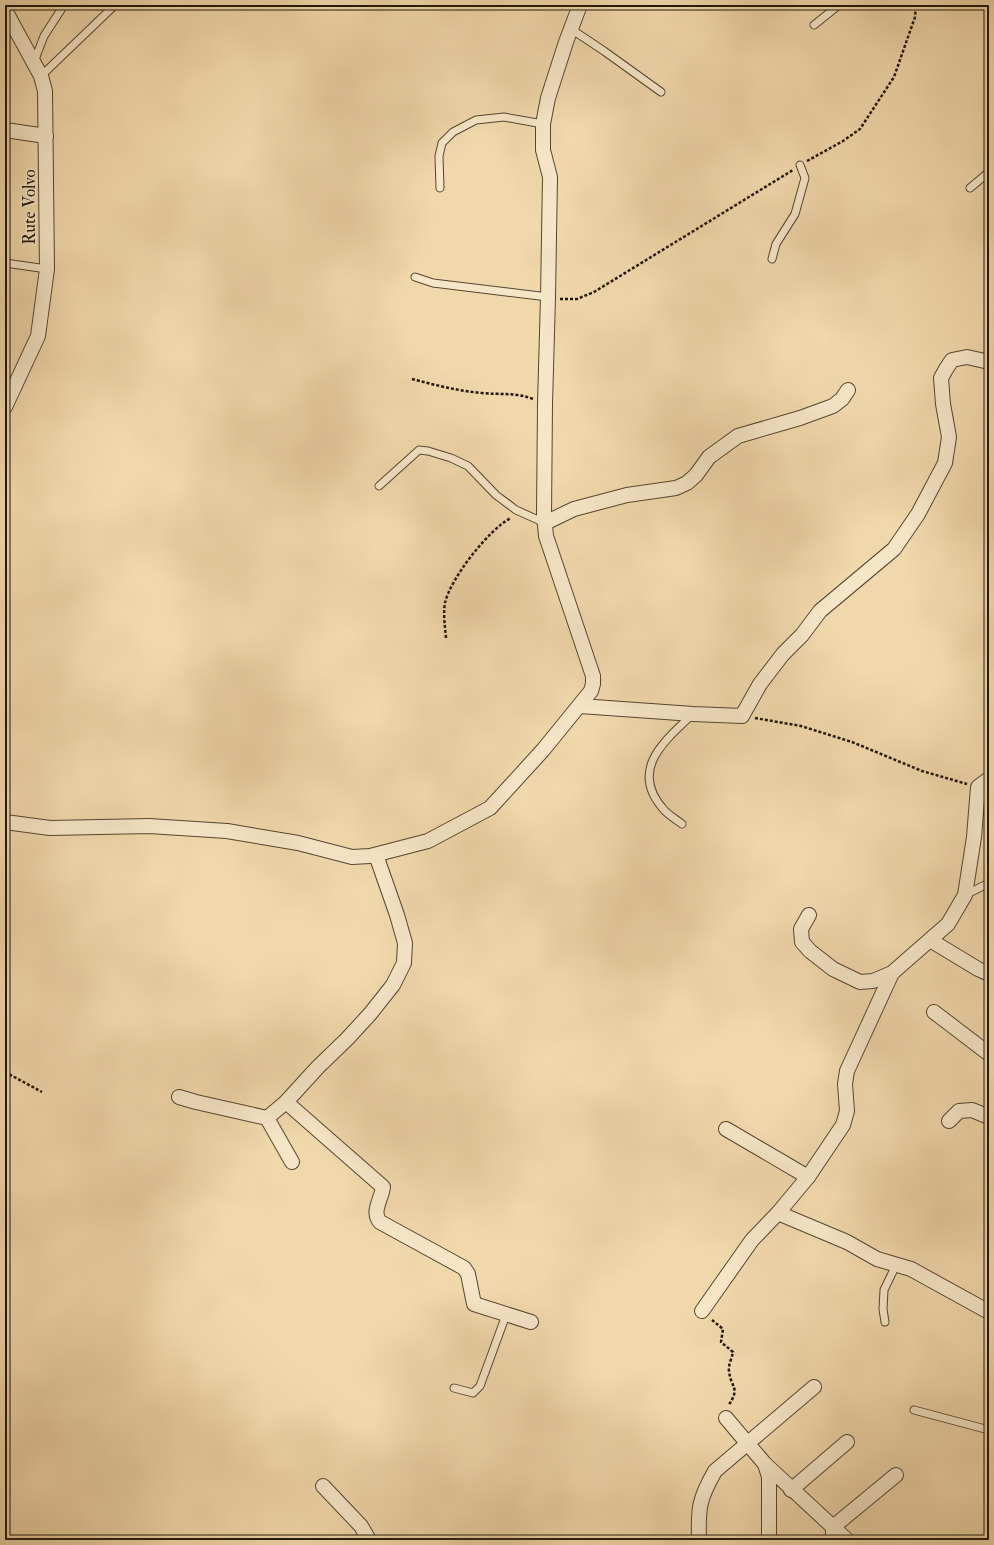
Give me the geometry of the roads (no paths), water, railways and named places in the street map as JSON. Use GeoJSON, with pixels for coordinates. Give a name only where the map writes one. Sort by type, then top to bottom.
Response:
{"type":"FeatureCollection","features":[{"type":"Feature","properties":{"kind":"street"},"geometry":{"type":"LineString","coordinates":[[5,822],[50,828],[149,826],[227,831],[298,843],[352,858],[376,855],[428,841],[490,808],[543,750],[591,692],[593,676],[546,536],[545,523],[545,404],[550,178],[543,150],[543,124],[548,98],[580,5]]}},
{"type":"Feature","properties":{"kind":"street","name":"Rute Volvo"},"geometry":{"type":"LineString","coordinates":[[5,10],[41,76],[45,91],[47,269],[38,336],[5,407]]}},
{"type":"Feature","properties":{"kind":"street"},"geometry":{"type":"LineString","coordinates":[[5,130],[46,136]]}},
{"type":"Feature","properties":{"kind":"street"},"geometry":{"type":"LineString","coordinates":[[580,706],[742,716],[760,684],[783,654],[802,634],[820,611],[894,549],[918,514],[945,463],[950,436],[943,404],[941,378],[952,360],[967,357],[989,362]]}},
{"type":"Feature","properties":{"kind":"street"},"geometry":{"type":"LineString","coordinates":[[545,523],[574,508],[627,495],[676,488],[687,483],[696,475],[709,457],[738,436],[800,418],[833,406],[842,399],[848,390]]}},
{"type":"Feature","properties":{"kind":"street"},"geometry":{"type":"LineString","coordinates":[[809,915],[801,929],[802,942],[810,952],[833,969],[860,982],[873,981],[892,973],[948,924],[965,895],[984,783]]}},
{"type":"Feature","properties":{"kind":"street"},"geometry":{"type":"LineString","coordinates":[[267,1118],[286,1102],[370,1014],[393,985],[404,963],[405,943],[376,855]]}},
{"type":"Feature","properties":{"kind":"street"},"geometry":{"type":"LineString","coordinates":[[930,940],[989,974]]}},
{"type":"Feature","properties":{"kind":"street"},"geometry":{"type":"LineString","coordinates":[[702,1311],[752,1240],[778,1213],[808,1177],[843,1125],[847,1111],[844,1084],[847,1071],[892,973]]}},
{"type":"Feature","properties":{"kind":"street"},"geometry":{"type":"LineString","coordinates":[[934,1012],[989,1054]]}},
{"type":"Feature","properties":{"kind":"street"},"geometry":{"type":"LineString","coordinates":[[179,1097],[267,1118],[292,1162]]}},
{"type":"Feature","properties":{"kind":"street"},"geometry":{"type":"LineString","coordinates":[[286,1102],[383,1187],[376,1213],[377,1219],[380,1222],[464,1268],[468,1274],[474,1304],[532,1322]]}},
{"type":"Feature","properties":{"kind":"street"},"geometry":{"type":"LineString","coordinates":[[949,1121],[960,1111],[972,1110],[989,1117]]}},
{"type":"Feature","properties":{"kind":"street"},"geometry":{"type":"LineString","coordinates":[[726,1129],[808,1177]]}},
{"type":"Feature","properties":{"kind":"street"},"geometry":{"type":"LineString","coordinates":[[778,1213],[847,1242],[877,1259],[911,1269],[989,1312]]}},
{"type":"Feature","properties":{"kind":"street"},"geometry":{"type":"LineString","coordinates":[[698,1540],[699,1504],[715,1471],[814,1387]]}},
{"type":"Feature","properties":{"kind":"street"},"geometry":{"type":"LineString","coordinates":[[726,1418],[765,1464],[832,1533],[847,1540]]}},
{"type":"Feature","properties":{"kind":"street"},"geometry":{"type":"LineString","coordinates":[[791,1490],[846,1442]]}},
{"type":"Feature","properties":{"kind":"street"},"geometry":{"type":"LineString","coordinates":[[765,1464],[769,1477],[769,1540]]}},
{"type":"Feature","properties":{"kind":"street"},"geometry":{"type":"LineString","coordinates":[[832,1533],[896,1475]]}},
{"type":"Feature","properties":{"kind":"street"},"geometry":{"type":"LineString","coordinates":[[323,1486],[361,1526],[369,1540]]}},
{"type":"Feature","properties":{"kind":"lane"},"geometry":{"type":"LineString","coordinates":[[34,62],[44,36],[64,5]]}},
{"type":"Feature","properties":{"kind":"lane"},"geometry":{"type":"LineString","coordinates":[[41,76],[115,5]]}},
{"type":"Feature","properties":{"kind":"lane"},"geometry":{"type":"LineString","coordinates":[[814,25],[839,5]]}},
{"type":"Feature","properties":{"kind":"lane"},"geometry":{"type":"LineString","coordinates":[[571,28],[661,92]]}},
{"type":"Feature","properties":{"kind":"lane"},"geometry":{"type":"LineString","coordinates":[[440,188],[439,156],[442,143],[453,132],[476,120],[504,117],[543,124]]}},
{"type":"Feature","properties":{"kind":"lane"},"geometry":{"type":"LineString","coordinates":[[772,259],[776,244],[795,214],[805,178],[800,165]]}},
{"type":"Feature","properties":{"kind":"lane"},"geometry":{"type":"LineString","coordinates":[[970,188],[989,172]]}},
{"type":"Feature","properties":{"kind":"lane"},"geometry":{"type":"LineString","coordinates":[[5,263],[47,269]]}},
{"type":"Feature","properties":{"kind":"lane"},"geometry":{"type":"LineString","coordinates":[[415,277],[433,284],[548,297]]}},
{"type":"Feature","properties":{"kind":"lane"},"geometry":{"type":"LineString","coordinates":[[379,486],[419,450],[428,451],[451,458],[468,466],[496,494],[516,510],[545,523]]}},
{"type":"Feature","properties":{"kind":"lane"},"geometry":{"type":"LineString","coordinates":[[682,824],[666,811],[656,799],[648,781],[649,769],[656,753],[679,727],[693,714]]}},
{"type":"Feature","properties":{"kind":"lane"},"geometry":{"type":"LineString","coordinates":[[965,895],[989,883]]}},
{"type":"Feature","properties":{"kind":"lane"},"geometry":{"type":"LineString","coordinates":[[885,1322],[883,1309],[884,1290],[896,1265]]}},
{"type":"Feature","properties":{"kind":"lane"},"geometry":{"type":"LineString","coordinates":[[454,1388],[473,1393],[480,1386],[506,1315]]}},
{"type":"Feature","properties":{"kind":"lane"},"geometry":{"type":"LineString","coordinates":[[914,1410],[989,1430]]}}]}
